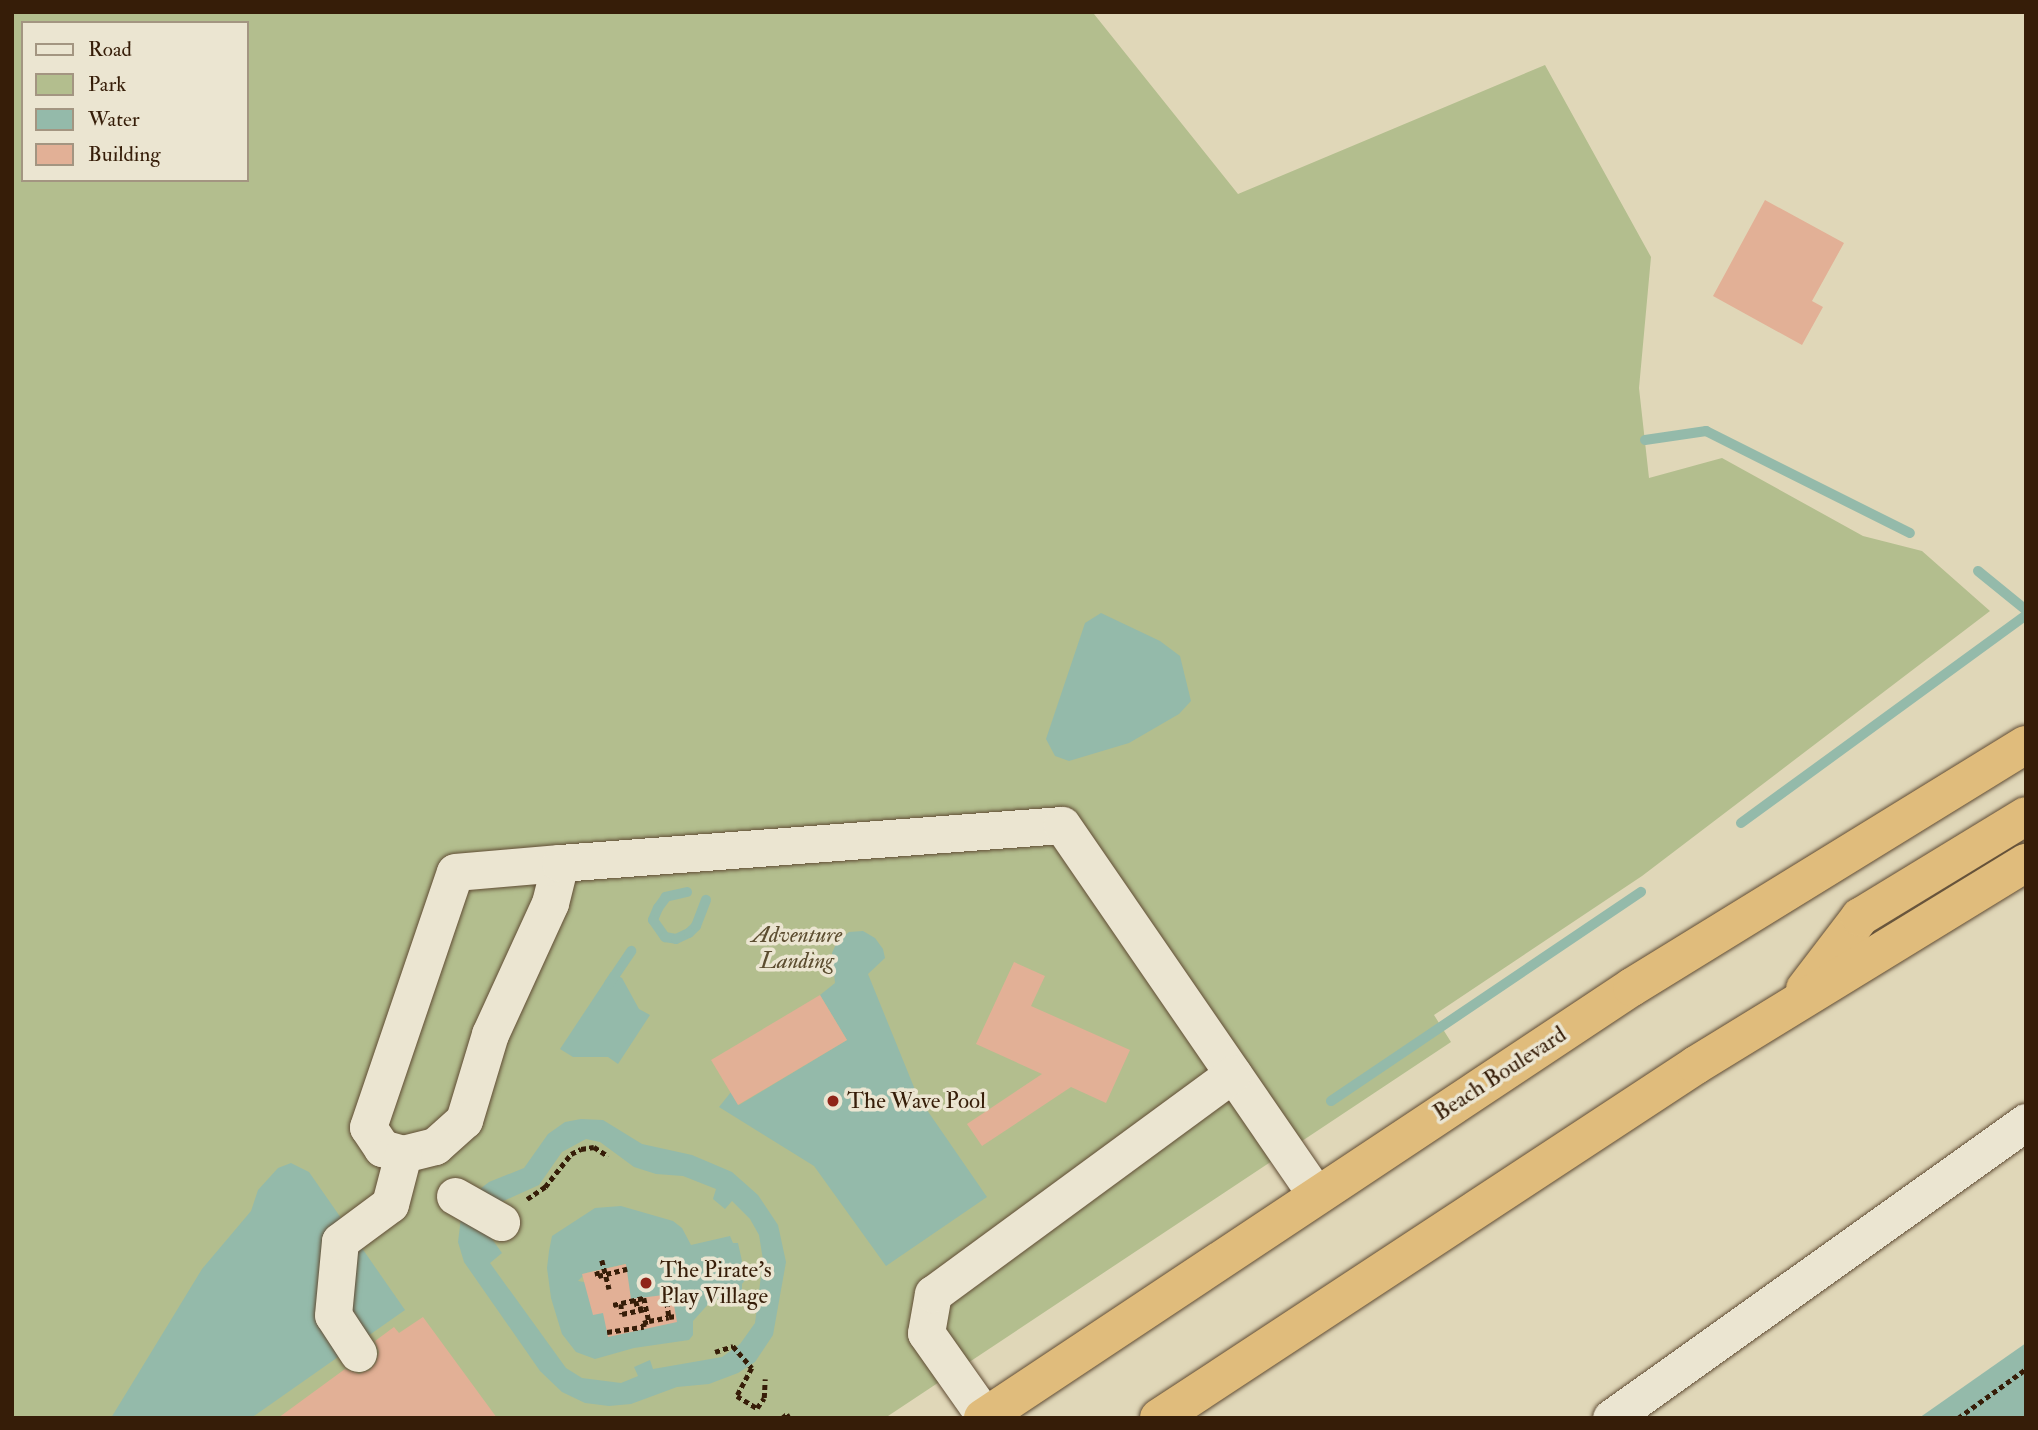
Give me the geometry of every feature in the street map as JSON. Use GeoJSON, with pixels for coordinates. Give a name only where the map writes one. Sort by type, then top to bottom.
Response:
{"type":"FeatureCollection","features":[{"type":"Feature","properties":{"kind":"highway","name":"Beach Boulevard"},"geometry":{"type":"LineString","coordinates":[[985,1417],[1632,987],[2026,745]]}},
{"type":"Feature","properties":{"kind":"highway"},"geometry":{"type":"LineString","coordinates":[[1791,1007],[1860,917],[2026,816]]}},
{"type":"Feature","properties":{"kind":"highway"},"geometry":{"type":"LineString","coordinates":[[1158,1418],[1366,1279],[1791,1007],[2026,863]]}},
{"type":"Feature","properties":{"kind":"street"},"geometry":{"type":"LineString","coordinates":[[560,863],[550,903],[490,1034],[464,1119],[435,1146],[403,1154],[382,1148],[368,1127],[455,872],[560,863],[1062,825],[1317,1194]]}},
{"type":"Feature","properties":{"kind":"street"},"geometry":{"type":"LineString","coordinates":[[985,1417],[926,1333],[933,1294],[1233,1074]]}},
{"type":"Feature","properties":{"kind":"street"},"geometry":{"type":"LineString","coordinates":[[1611,1418],[2026,1122]]}},
{"type":"Feature","properties":{"kind":"street"},"geometry":{"type":"LineString","coordinates":[[358,1353],[333,1315],[340,1241],[390,1204],[403,1154]]}},
{"type":"Feature","properties":{"kind":"street"},"geometry":{"type":"LineString","coordinates":[[456,1196],[511,1212]]}},
{"type":"Feature","properties":{"kind":"path"},"geometry":{"type":"LineString","coordinates":[[511,1212],[545,1187],[571,1154],[580,1149],[594,1147],[608,1156]]}},
{"type":"Feature","properties":{"kind":"path"},"geometry":{"type":"LineString","coordinates":[[603,1260],[609,1289]]}},
{"type":"Feature","properties":{"kind":"path"},"geometry":{"type":"LineString","coordinates":[[597,1271],[598,1276],[612,1270],[627,1269]]}},
{"type":"Feature","properties":{"kind":"path"},"geometry":{"type":"LineString","coordinates":[[613,1305],[644,1298],[645,1309],[651,1321]]}},
{"type":"Feature","properties":{"kind":"path"},"geometry":{"type":"LineString","coordinates":[[669,1317],[667,1302],[673,1300]]}},
{"type":"Feature","properties":{"kind":"path"},"geometry":{"type":"LineString","coordinates":[[636,1301],[638,1309],[645,1309],[622,1314],[619,1304],[636,1301]]}},
{"type":"Feature","properties":{"kind":"path"},"geometry":{"type":"LineString","coordinates":[[607,1332],[644,1327],[643,1323],[676,1316]]}},
{"type":"Feature","properties":{"kind":"path"},"geometry":{"type":"LineString","coordinates":[[715,1352],[733,1346],[752,1368],[737,1396],[757,1408],[764,1398],[765,1379]]}},
{"type":"Feature","properties":{"kind":"path"},"geometry":{"type":"LineString","coordinates":[[1958,1418],[2026,1369]]}},
{"type":"Feature","properties":{"kind":"path"},"geometry":{"type":"LineString","coordinates":[[782,1418],[787,1414],[789,1418]]}},
{"type":"Feature","properties":{"kind":"green space","name":"Adventure Landing"},"geometry":{"type":"Polygon","coordinates":[[[12,12],[1094,14],[1238,194],[1545,65],[1651,257],[1639,388],[1649,478],[1722,458],[1863,536],[1922,551],[1990,611],[1642,876],[1434,1015],[1451,1042],[885,1418],[12,1418],[12,12]]]}},
{"type":"Feature","properties":{"kind":"water"},"geometry":{"type":"Polygon","coordinates":[[[1101,613],[1160,641],[1180,656],[1191,701],[1179,714],[1129,743],[1069,761],[1055,756],[1046,739],[1085,623],[1101,613]]]}},
{"type":"Feature","properties":{"kind":"water","name":"The Wave Pool"},"geometry":{"type":"Polygon","coordinates":[[[863,931],[875,938],[883,949],[885,958],[868,974],[918,1097],[987,1197],[886,1266],[814,1166],[719,1107],[731,1092],[739,1105],[847,1040],[820,995],[835,983],[832,953],[837,942],[849,932],[863,931]]]}},
{"type":"Feature","properties":{"kind":"water"},"geometry":{"type":"Polygon","coordinates":[[[611,972],[622,978],[639,1009],[650,1015],[618,1064],[608,1057],[573,1057],[560,1049],[611,972]]]}},
{"type":"Feature","properties":{"kind":"water"},"geometry":{"type":"Polygon","coordinates":[[[581,1119],[603,1120],[642,1144],[692,1155],[732,1172],[758,1195],[778,1225],[786,1262],[773,1335],[755,1362],[738,1373],[709,1384],[677,1387],[631,1404],[609,1406],[585,1403],[562,1392],[540,1371],[464,1262],[458,1242],[461,1218],[475,1193],[489,1182],[524,1168],[548,1134],[565,1122],[581,1119]],[[586,1139],[562,1152],[539,1185],[499,1203],[485,1229],[502,1253],[490,1263],[566,1368],[582,1378],[621,1383],[638,1376],[634,1367],[650,1360],[653,1369],[722,1357],[740,1344],[755,1323],[763,1260],[759,1235],[750,1219],[732,1201],[725,1209],[713,1199],[716,1189],[683,1176],[656,1174],[634,1167],[600,1142],[586,1139]]]}},
{"type":"Feature","properties":{"kind":"water"},"geometry":{"type":"Polygon","coordinates":[[[291,1163],[309,1172],[405,1310],[251,1418],[111,1418],[202,1269],[251,1211],[258,1190],[278,1168],[291,1163]]]}},
{"type":"Feature","properties":{"kind":"water","name":"The Pirate's Play Village"},"geometry":{"type":"Polygon","coordinates":[[[621,1206],[673,1221],[682,1228],[691,1245],[730,1236],[733,1243],[738,1243],[746,1279],[742,1284],[742,1293],[712,1300],[693,1321],[693,1335],[689,1340],[634,1348],[595,1359],[576,1352],[562,1334],[551,1298],[547,1268],[549,1251],[552,1236],[595,1208],[621,1206]],[[625,1264],[586,1273],[578,1281],[589,1283],[627,1274],[625,1264]]]}},
{"type":"Feature","properties":{"kind":"water"},"geometry":{"type":"Polygon","coordinates":[[[2026,1343],[2026,1418],[1919,1418],[2026,1343]]]}},
{"type":"Feature","properties":{"kind":"building"},"geometry":{"type":"Polygon","coordinates":[[[1765,200],[1844,243],[1812,301],[1823,307],[1802,345],[1713,296],[1765,200]]]}},
{"type":"Feature","properties":{"kind":"building"},"geometry":{"type":"Polygon","coordinates":[[[1014,962],[1045,976],[1031,1006],[1130,1050],[1106,1103],[1071,1087],[982,1146],[967,1124],[1042,1074],[976,1044],[1014,962]]]}},
{"type":"Feature","properties":{"kind":"building"},"geometry":{"type":"Polygon","coordinates":[[[820,995],[847,1040],[738,1105],[711,1060],[820,995]]]}},
{"type":"Feature","properties":{"kind":"building"},"geometry":{"type":"Polygon","coordinates":[[[626,1264],[631,1299],[672,1294],[677,1322],[608,1337],[603,1313],[593,1315],[582,1274],[626,1264]]]}},
{"type":"Feature","properties":{"kind":"building"},"geometry":{"type":"Polygon","coordinates":[[[423,1317],[497,1418],[278,1418],[345,1369],[359,1374],[370,1370],[376,1363],[379,1352],[375,1341],[394,1327],[399,1333],[423,1317]]]}},
{"type":"Feature","properties":{"kind":"waterway"},"geometry":{"type":"LineString","coordinates":[[1645,440],[1706,431],[1910,533]]}},
{"type":"Feature","properties":{"kind":"waterway"},"geometry":{"type":"LineString","coordinates":[[1978,571],[2026,610]]}},
{"type":"Feature","properties":{"kind":"waterway"},"geometry":{"type":"LineString","coordinates":[[1741,823],[2026,615]]}},
{"type":"Feature","properties":{"kind":"waterway"},"geometry":{"type":"LineString","coordinates":[[687,892],[666,897],[658,908],[653,920],[665,937],[676,939],[689,933],[696,926],[706,900]]}},
{"type":"Feature","properties":{"kind":"waterway"},"geometry":{"type":"LineString","coordinates":[[1331,1101],[1641,892]]}},
{"type":"Feature","properties":{"kind":"waterway"},"geometry":{"type":"LineString","coordinates":[[609,984],[631,951]]}},
{"type":"Feature","properties":{"kind":"place","name":"The Wave Pool"},"geometry":{"type":"Point","coordinates":[833,1101]}},
{"type":"Feature","properties":{"kind":"place","name":"The Pirate's Play Village"},"geometry":{"type":"Point","coordinates":[646,1283]}}]}
